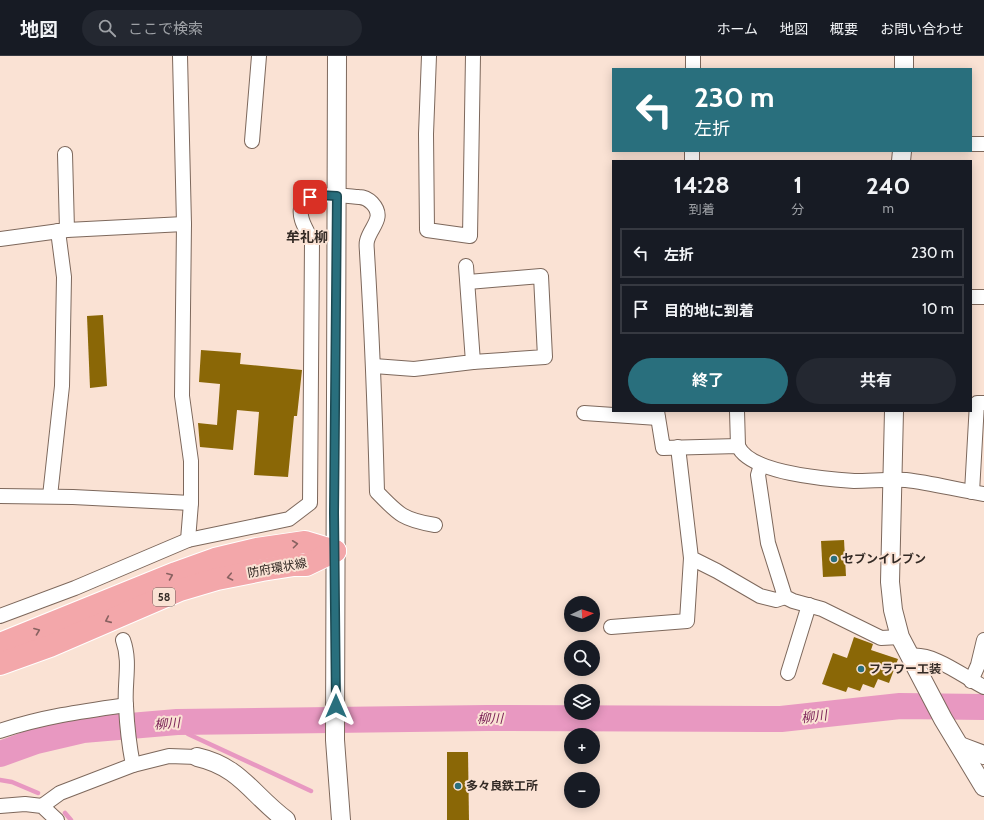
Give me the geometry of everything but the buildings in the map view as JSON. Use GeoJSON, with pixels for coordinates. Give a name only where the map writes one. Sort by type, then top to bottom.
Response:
{"type":"FeatureCollection","features":[{"type":"Feature","properties":{"kind":"main road","name":"防府環状線"},"geometry":{"type":"LineString","coordinates":[[0,644],[176,573],[215,559],[257,549],[305,542],[335,551]]}},
{"type":"Feature","properties":{"kind":"main road","name":"防府環状線"},"geometry":{"type":"LineString","coordinates":[[0,664],[50,646],[180,590],[217,579],[262,570],[294,564],[306,565],[335,551]]}},
{"type":"Feature","properties":{"kind":"street"},"geometry":{"type":"LineString","coordinates":[[180,56],[184,224],[182,396],[191,461],[191,503],[188,540]]}},
{"type":"Feature","properties":{"kind":"street"},"geometry":{"type":"LineString","coordinates":[[252,141],[259,56]]}},
{"type":"Feature","properties":{"kind":"street"},"geometry":{"type":"LineString","coordinates":[[337,56],[335,740],[341,820]]}},
{"type":"Feature","properties":{"kind":"street"},"geometry":{"type":"LineString","coordinates":[[429,56],[426,134],[427,230],[470,236],[473,56]]}},
{"type":"Feature","properties":{"kind":"street"},"geometry":{"type":"LineString","coordinates":[[693,56],[693,68]]}},
{"type":"Feature","properties":{"kind":"street"},"geometry":{"type":"LineString","coordinates":[[904,56],[904,68]]}},
{"type":"Feature","properties":{"kind":"street"},"geometry":{"type":"LineString","coordinates":[[972,144],[984,144]]}},
{"type":"Feature","properties":{"kind":"street"},"geometry":{"type":"LineString","coordinates":[[50,496],[62,386],[65,154]]}},
{"type":"Feature","properties":{"kind":"street"},"geometry":{"type":"LineString","coordinates":[[0,616],[75,588],[188,540],[289,519],[310,503],[312,242],[302,220],[301,208],[305,201],[310,197],[318,195],[361,197],[368,200],[378,212],[378,220],[366,242],[374,366],[377,492],[397,514],[415,522],[435,525]]}},
{"type":"Feature","properties":{"kind":"street"},"geometry":{"type":"LineString","coordinates":[[0,238],[63,230],[184,224]]}},
{"type":"Feature","properties":{"kind":"street"},"geometry":{"type":"LineString","coordinates":[[466,266],[473,362]]}},
{"type":"Feature","properties":{"kind":"street"},"geometry":{"type":"LineString","coordinates":[[374,366],[414,369],[473,362],[545,357],[540,276],[468,282]]}},
{"type":"Feature","properties":{"kind":"street"},"geometry":{"type":"LineString","coordinates":[[972,297],[984,297]]}},
{"type":"Feature","properties":{"kind":"street"},"geometry":{"type":"LineString","coordinates":[[737,412],[738,446],[741,452],[761,466],[790,473],[854,480],[893,480],[978,493],[976,403],[984,403]]}},
{"type":"Feature","properties":{"kind":"street"},"geometry":{"type":"LineString","coordinates":[[894,412],[890,582],[893,610],[900,637],[931,698],[984,787]]}},
{"type":"Feature","properties":{"kind":"street"},"geometry":{"type":"LineString","coordinates":[[584,413],[658,415],[663,448],[738,446]]}},
{"type":"Feature","properties":{"kind":"street"},"geometry":{"type":"LineString","coordinates":[[611,627],[687,621],[691,558],[678,447]]}},
{"type":"Feature","properties":{"kind":"street"},"geometry":{"type":"LineString","coordinates":[[761,466],[758,476],[768,543],[785,597],[793,602],[822,609],[880,638],[900,637]]}},
{"type":"Feature","properties":{"kind":"street"},"geometry":{"type":"LineString","coordinates":[[0,496],[32,498],[50,496],[191,503]]}},
{"type":"Feature","properties":{"kind":"street"},"geometry":{"type":"LineString","coordinates":[[691,558],[760,596],[776,600],[785,597]]}},
{"type":"Feature","properties":{"kind":"street"},"geometry":{"type":"LineString","coordinates":[[788,673],[809,605]]}},
{"type":"Feature","properties":{"kind":"street"},"geometry":{"type":"LineString","coordinates":[[123,640],[128,652],[126,708],[128,740],[133,765]]}},
{"type":"Feature","properties":{"kind":"street"},"geometry":{"type":"LineString","coordinates":[[971,681],[978,665],[984,640]]}},
{"type":"Feature","properties":{"kind":"street"},"geometry":{"type":"LineString","coordinates":[[910,656],[917,655],[930,658],[984,687]]}},
{"type":"Feature","properties":{"kind":"street"},"geometry":{"type":"LineString","coordinates":[[0,731],[20,724],[75,712],[126,708]]}},
{"type":"Feature","properties":{"kind":"street"},"geometry":{"type":"LineString","coordinates":[[960,746],[984,755]]}},
{"type":"Feature","properties":{"kind":"street"},"geometry":{"type":"LineString","coordinates":[[42,806],[60,793],[133,765],[169,756],[197,757],[211,760],[230,769],[268,806],[286,820]]}},
{"type":"Feature","properties":{"kind":"street"},"geometry":{"type":"LineString","coordinates":[[0,806],[25,804],[42,806],[57,820]]}},
{"type":"Feature","properties":{"kind":"shaded area"},"geometry":{"type":"Polygon","coordinates":[[[60,730],[83,730],[0,760],[0,746],[60,730]]]}},
{"type":"Feature","properties":{"kind":"waterway","name":"柳川"},"geometry":{"type":"LineString","coordinates":[[0,754],[36,741],[83,730],[177,722],[487,718],[781,719],[900,706],[984,707]]}},
{"type":"Feature","properties":{"kind":"waterway"},"geometry":{"type":"LineString","coordinates":[[177,722],[188,734],[311,791]]}},
{"type":"Feature","properties":{"kind":"waterway"},"geometry":{"type":"LineString","coordinates":[[0,780],[12,782],[38,793]]}},
{"type":"Feature","properties":{"kind":"waterway"},"geometry":{"type":"LineString","coordinates":[[65,813],[71,820]]}},
{"type":"Feature","properties":{"kind":"place","name":"セブンイレブン"},"geometry":{"type":"Point","coordinates":[834,559]}},
{"type":"Feature","properties":{"kind":"place","name":"フラワー工装"},"geometry":{"type":"Point","coordinates":[861,669]}},
{"type":"Feature","properties":{"kind":"place","name":"多々良鉄工所"},"geometry":{"type":"Point","coordinates":[458,786]}},
{"type":"Feature","properties":{"kind":"district","name":"牟礼柳"},"geometry":{"type":"Point","coordinates":[307,237]}},
{"type":"Feature","properties":{"kind":"route"},"geometry":{"type":"LineString","coordinates":[[310,197],[318,195],[337,196],[334,513],[336,706]]}}]}
